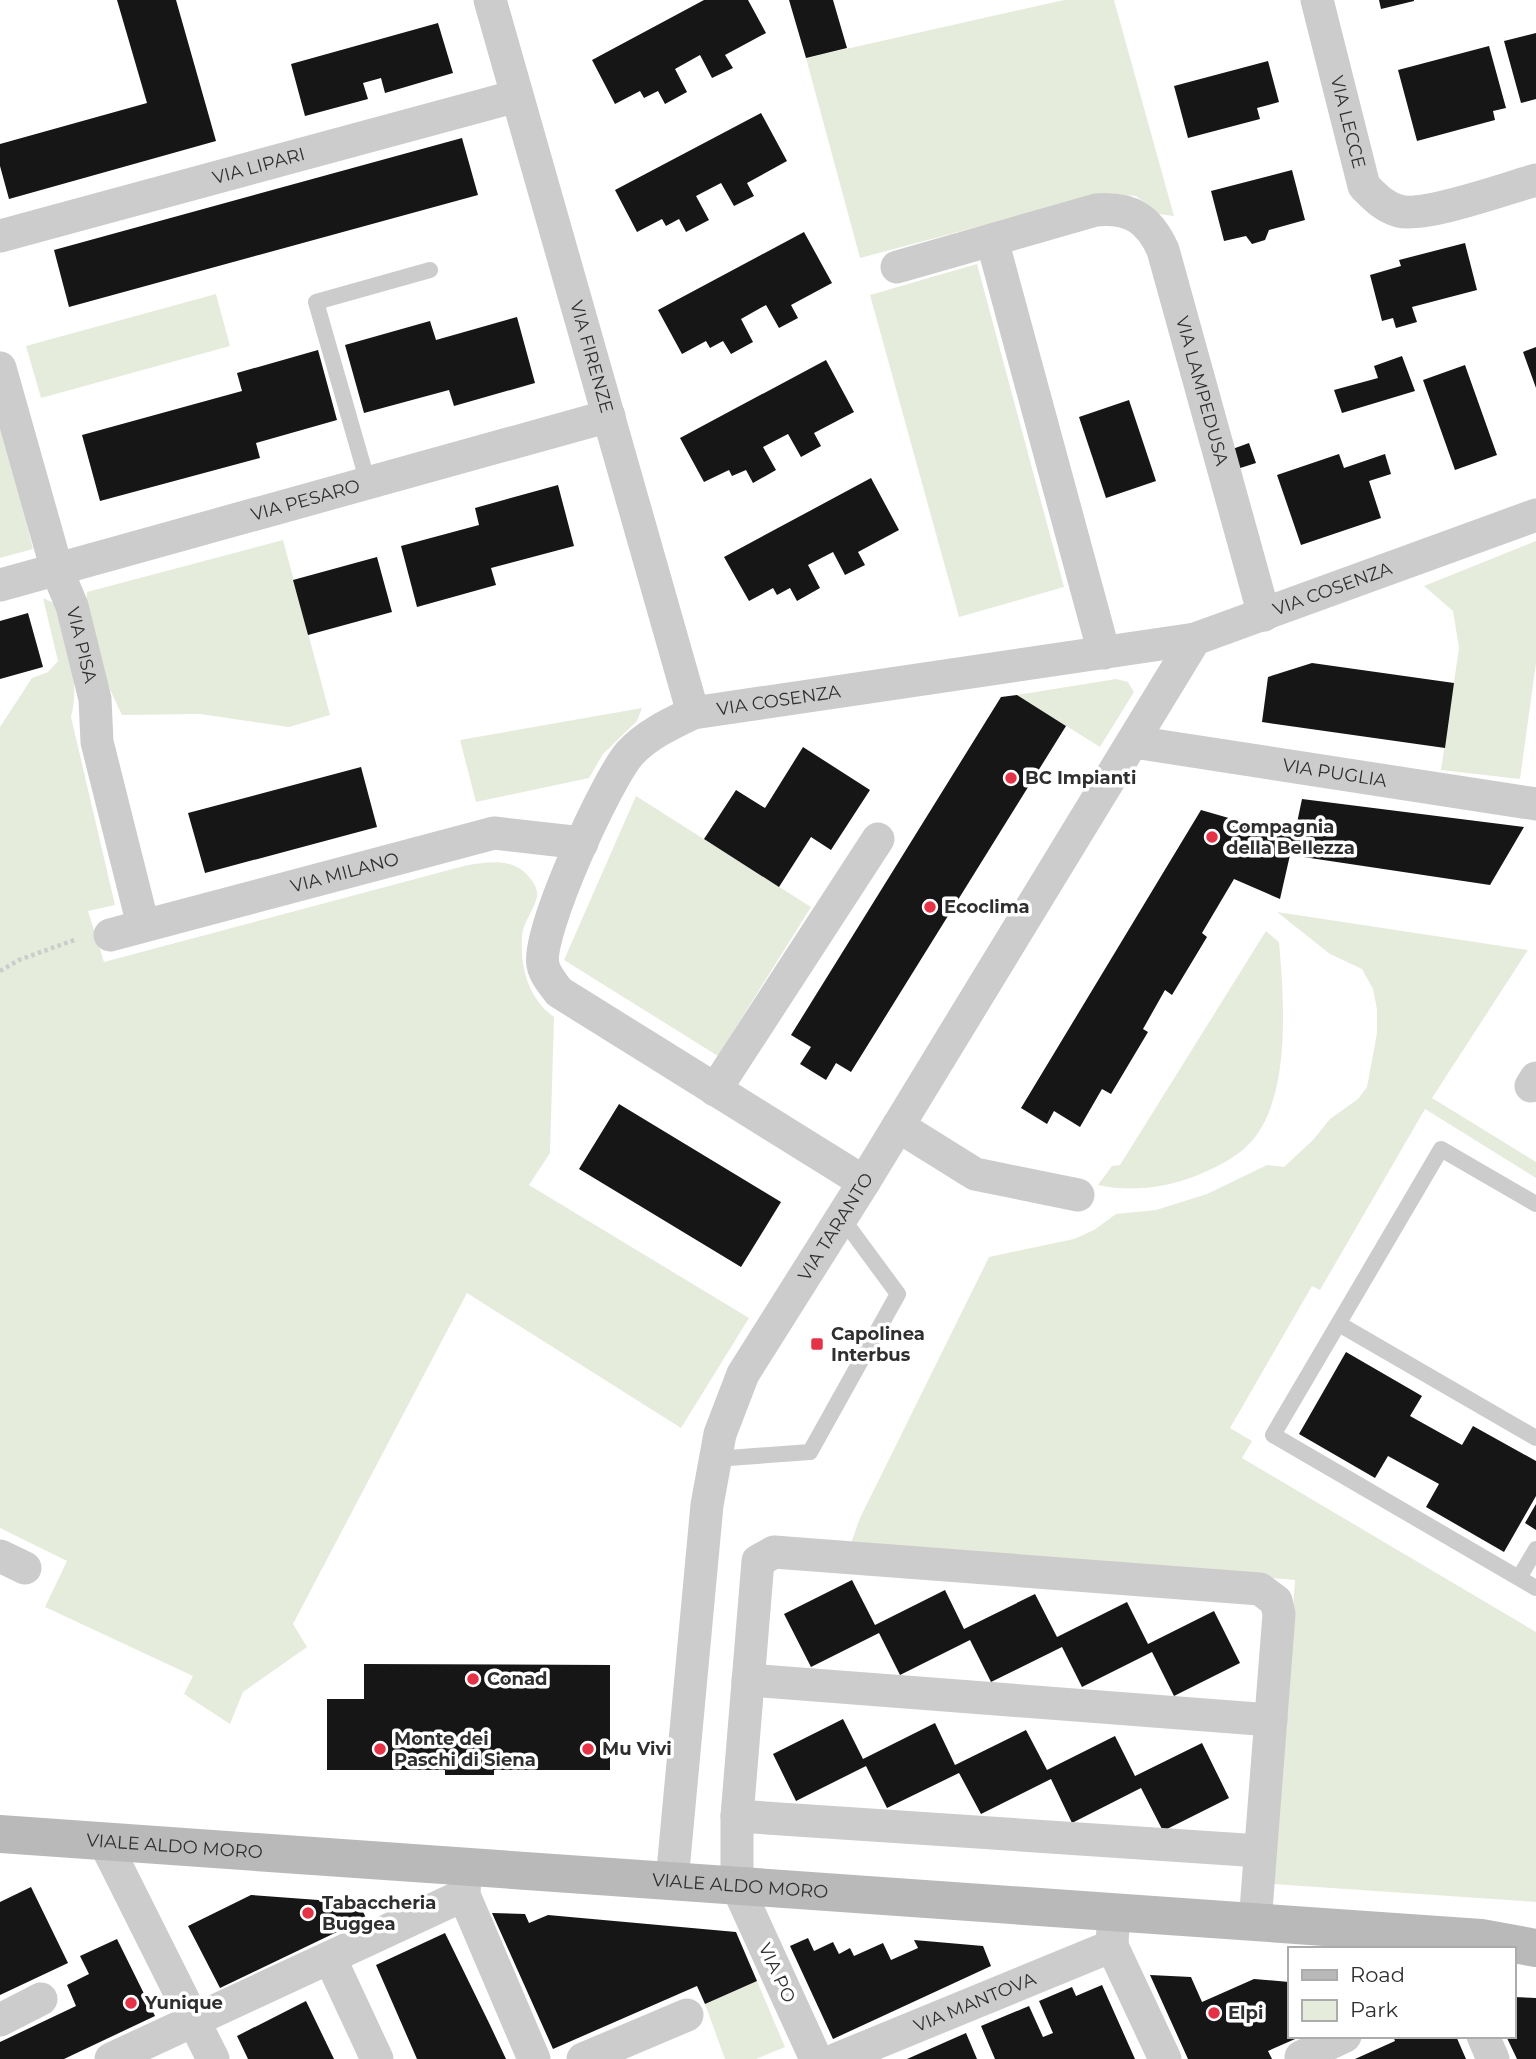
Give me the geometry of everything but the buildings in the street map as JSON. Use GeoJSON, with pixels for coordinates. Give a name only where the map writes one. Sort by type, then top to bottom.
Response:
{"type":"FeatureCollection","features":[{"type":"Feature","properties":{"kind":"street","name":"VIA FIRENZE"},"geometry":{"type":"LineString","coordinates":[[490,0],[693,713]]}},
{"type":"Feature","properties":{"kind":"street","name":"VIA LECCE"},"geometry":{"type":"LineString","coordinates":[[1317,0],[1364,186],[1383,205],[1401,212],[1424,211],[1536,180]]}},
{"type":"Feature","properties":{"kind":"street","name":"VIA LIPARI"},"geometry":{"type":"LineString","coordinates":[[0,236],[517,96]]}},
{"type":"Feature","properties":{"kind":"street","name":"VIA LAMPEDUSA"},"geometry":{"type":"LineString","coordinates":[[992,240],[1096,209],[1130,211],[1154,231],[1163,250],[1264,615]]}},
{"type":"Feature","properties":{"kind":"street"},"geometry":{"type":"LineString","coordinates":[[897,267],[992,240],[1104,653]]}},
{"type":"Feature","properties":{"kind":"street","name":"VIA PISA"},"geometry":{"type":"LineString","coordinates":[[0,368],[57,570],[72,606],[95,699],[97,742],[143,925]]}},
{"type":"Feature","properties":{"kind":"street","name":"VIA PESARO"},"geometry":{"type":"LineString","coordinates":[[0,585],[609,416]]}},
{"type":"Feature","properties":{"kind":"street","name":"VIA COSENZA"},"geometry":{"type":"LineString","coordinates":[[864,1182],[559,992],[550,980],[543,964],[544,937],[582,843],[629,754],[655,731],[693,713],[1195,639],[1536,515]]}},
{"type":"Feature","properties":{"kind":"street","name":"VIA TARANTO"},"geometry":{"type":"LineString","coordinates":[[672,1881],[707,1505],[720,1434],[743,1374],[842,1218],[1195,639]]}},
{"type":"Feature","properties":{"kind":"street","name":"VIA PUGLIA"},"geometry":{"type":"LineString","coordinates":[[1134,742],[1536,804]]}},
{"type":"Feature","properties":{"kind":"street","name":"VIA MILANO"},"geometry":{"type":"LineString","coordinates":[[110,935],[494,834],[582,843]]}},
{"type":"Feature","properties":{"kind":"street"},"geometry":{"type":"LineString","coordinates":[[715,1090],[878,839]]}},
{"type":"Feature","properties":{"kind":"street"},"geometry":{"type":"LineString","coordinates":[[898,1126],[975,1174],[1078,1195]]}},
{"type":"Feature","properties":{"kind":"street"},"geometry":{"type":"LineString","coordinates":[[737,1886],[737,1816],[758,1561],[774,1552],[1260,1589],[1276,1601],[1279,1614],[1255,1923]]}},
{"type":"Feature","properties":{"kind":"street"},"geometry":{"type":"LineString","coordinates":[[748,1680],[1270,1720]]}},
{"type":"Feature","properties":{"kind":"street"},"geometry":{"type":"LineString","coordinates":[[737,1816],[1261,1851]]}},
{"type":"Feature","properties":{"kind":"street","name":"VIALE ALDO MORO"},"geometry":{"type":"LineString","coordinates":[[0,1834],[465,1881],[672,1881],[737,1886],[1112,1929],[1255,1923],[1325,1938],[1441,1942],[1481,1938]]}},
{"type":"Feature","properties":{"kind":"street"},"geometry":{"type":"LineString","coordinates":[[105,1843],[213,2059]]}},
{"type":"Feature","properties":{"kind":"street"},"geometry":{"type":"LineString","coordinates":[[111,2059],[330,1958],[465,1881],[534,2059]]}},
{"type":"Feature","properties":{"kind":"street","name":"VIA PO"},"geometry":{"type":"LineString","coordinates":[[737,1886],[816,2059]]}},
{"type":"Feature","properties":{"kind":"street"},"geometry":{"type":"LineString","coordinates":[[1112,1929],[1165,2059]]}},
{"type":"Feature","properties":{"kind":"street","name":"VIA MANTOVA"},"geometry":{"type":"LineString","coordinates":[[837,2059],[1112,1929]]}},
{"type":"Feature","properties":{"kind":"street"},"geometry":{"type":"LineString","coordinates":[[1481,1938],[1536,1936]]}},
{"type":"Feature","properties":{"kind":"street"},"geometry":{"type":"LineString","coordinates":[[1481,1938],[1536,1948]]}},
{"type":"Feature","properties":{"kind":"street"},"geometry":{"type":"LineString","coordinates":[[330,1958],[377,2059]]}},
{"type":"Feature","properties":{"kind":"street"},"geometry":{"type":"LineString","coordinates":[[0,2020],[41,2000]]}},
{"type":"Feature","properties":{"kind":"street"},"geometry":{"type":"LineString","coordinates":[[583,2059],[687,2015]]}},
{"type":"Feature","properties":{"kind":"street"},"geometry":{"type":"LineString","coordinates":[[1301,2057],[1341,2038]]}},
{"type":"Feature","properties":{"kind":"street"},"geometry":{"type":"LineString","coordinates":[[1484,2038],[1493,2059]]}},
{"type":"Feature","properties":{"kind":"lane"},"geometry":{"type":"LineString","coordinates":[[368,483],[316,302],[430,270]]}},
{"type":"Feature","properties":{"kind":"lane"},"geometry":{"type":"LineString","coordinates":[[1536,1204],[1441,1149],[1273,1435],[1536,1588]]}},
{"type":"Feature","properties":{"kind":"lane"},"geometry":{"type":"LineString","coordinates":[[715,1459],[810,1452],[898,1294],[842,1218]]}},
{"type":"Feature","properties":{"kind":"lane"},"geometry":{"type":"LineString","coordinates":[[1339,1324],[1536,1438]]}},
{"type":"Feature","properties":{"kind":"lane"},"geometry":{"type":"LineString","coordinates":[[1519,1578],[1536,1549]]}},
{"type":"Feature","properties":{"kind":"path"},"geometry":{"type":"LineString","coordinates":[[0,971],[19,960],[73,940],[110,935]]}},
{"type":"Feature","properties":{"kind":"green space"},"geometry":{"type":"Polygon","coordinates":[[[1064,0],[1114,0],[1174,216],[1159,214],[1136,196],[1104,193],[860,258],[806,58],[1064,0]]]}},
{"type":"Feature","properties":{"kind":"green space"},"geometry":{"type":"Polygon","coordinates":[[[977,264],[1064,587],[959,617],[870,295],[977,264]]]}},
{"type":"Feature","properties":{"kind":"green space"},"geometry":{"type":"Polygon","coordinates":[[[216,294],[230,346],[41,398],[26,346],[216,294]]]}},
{"type":"Feature","properties":{"kind":"green space"},"geometry":{"type":"Polygon","coordinates":[[[0,412],[33,549],[0,558],[0,412]]]}},
{"type":"Feature","properties":{"kind":"green space"},"geometry":{"type":"Polygon","coordinates":[[[283,540],[330,715],[289,727],[200,714],[122,715],[92,639],[87,592],[283,540]]]}},
{"type":"Feature","properties":{"kind":"green space"},"geometry":{"type":"Polygon","coordinates":[[[1536,541],[1536,663],[1520,779],[1441,770],[1459,648],[1453,611],[1424,586],[1536,541]]]}},
{"type":"Feature","properties":{"kind":"green space"},"geometry":{"type":"Polygon","coordinates":[[[43,598],[58,605],[68,647],[74,689],[71,717],[115,905],[88,911],[104,962],[464,866],[499,862],[515,866],[529,877],[537,893],[523,931],[524,970],[538,1001],[554,1017],[550,1153],[529,1185],[749,1318],[681,1428],[467,1293],[293,1624],[307,1647],[243,1692],[230,1724],[184,1694],[193,1676],[45,1607],[67,1561],[0,1528],[0,727],[32,678],[48,672],[58,661],[43,598]]]}},
{"type":"Feature","properties":{"kind":"green space"},"geometry":{"type":"Polygon","coordinates":[[[1116,679],[1128,682],[1134,692],[1100,747],[1017,695],[1116,679]]]}},
{"type":"Feature","properties":{"kind":"green space"},"geometry":{"type":"Polygon","coordinates":[[[642,708],[637,721],[603,754],[589,778],[476,802],[460,740],[642,708]]]}},
{"type":"Feature","properties":{"kind":"green space"},"geometry":{"type":"Polygon","coordinates":[[[636,796],[811,907],[718,1056],[564,960],[636,796]]]}},
{"type":"Feature","properties":{"kind":"green space"},"geometry":{"type":"Polygon","coordinates":[[[1277,912],[1528,950],[1432,1098],[1536,1162],[1536,1178],[1425,1109],[1320,1290],[1312,1286],[1230,1428],[1252,1441],[1242,1458],[1536,1632],[1536,1902],[1273,1884],[1295,1580],[850,1546],[860,1518],[989,1257],[1074,1239],[1094,1230],[1116,1214],[1156,1210],[1207,1194],[1267,1165],[1284,1167],[1313,1140],[1330,1119],[1358,1099],[1367,1087],[1377,1033],[1377,1009],[1373,989],[1362,969],[1330,954],[1277,912]]]}},
{"type":"Feature","properties":{"kind":"green space"},"geometry":{"type":"Polygon","coordinates":[[[1266,931],[1279,942],[1283,1020],[1279,1076],[1273,1102],[1263,1125],[1237,1155],[1193,1177],[1146,1188],[1098,1185],[1112,1166],[1120,1165],[1266,931]]]}},
{"type":"Feature","properties":{"kind":"green space"},"geometry":{"type":"Polygon","coordinates":[[[757,1981],[785,2047],[756,2059],[725,2059],[705,2004],[757,1981]]]}},
{"type":"Feature","properties":{"kind":"place","name":"BC Impianti"},"geometry":{"type":"Point","coordinates":[1011,778]}},
{"type":"Feature","properties":{"kind":"place","name":"Compagnia della Bellezza"},"geometry":{"type":"Point","coordinates":[1212,837]}},
{"type":"Feature","properties":{"kind":"place","name":"Ecoclima"},"geometry":{"type":"Point","coordinates":[930,907]}},
{"type":"Feature","properties":{"kind":"place","name":"Capolinea Interbus"},"geometry":{"type":"Point","coordinates":[817,1344]}},
{"type":"Feature","properties":{"kind":"place","name":"Conad"},"geometry":{"type":"Point","coordinates":[473,1679]}},
{"type":"Feature","properties":{"kind":"place","name":"Monte dei Paschi di Siena"},"geometry":{"type":"Point","coordinates":[380,1749]}},
{"type":"Feature","properties":{"kind":"place","name":"Mu Vivi"},"geometry":{"type":"Point","coordinates":[588,1749]}},
{"type":"Feature","properties":{"kind":"place","name":"Tabaccheria Buggea"},"geometry":{"type":"Point","coordinates":[308,1913]}},
{"type":"Feature","properties":{"kind":"place","name":"Yunique"},"geometry":{"type":"Point","coordinates":[131,2003]}},
{"type":"Feature","properties":{"kind":"place","name":"Elpi"},"geometry":{"type":"Point","coordinates":[1214,2013]}}]}
